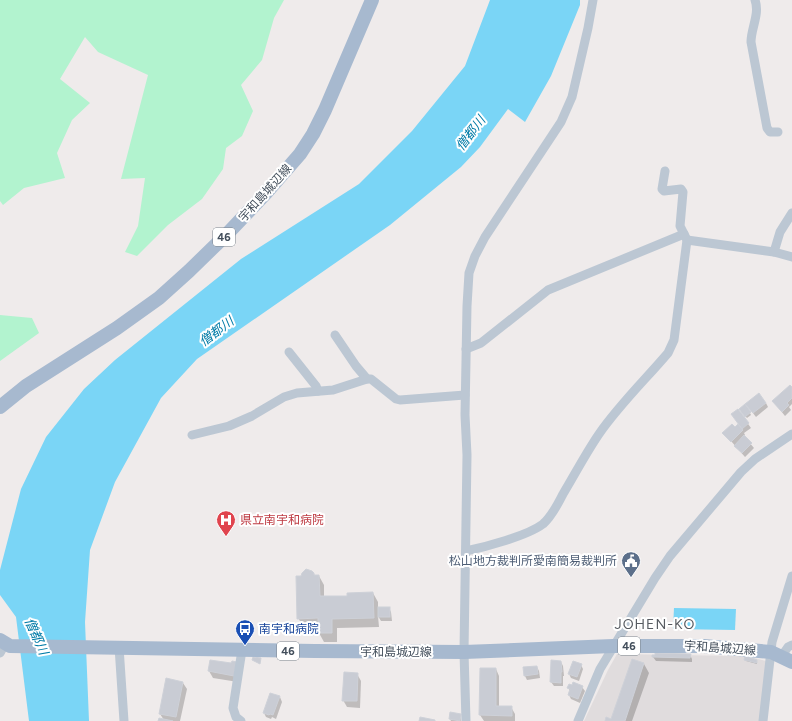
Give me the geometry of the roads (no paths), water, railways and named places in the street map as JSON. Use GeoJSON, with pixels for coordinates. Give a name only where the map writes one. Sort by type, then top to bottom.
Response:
{"type":"FeatureCollection","features":[{"type":"Feature","properties":{"kind":"main road","name":"宇和島城辺線"},"geometry":{"type":"LineString","coordinates":[[0,407],[26,386],[117,328],[158,298],[222,239],[266,193],[300,154],[313,134],[325,110],[372,0]]}},
{"type":"Feature","properties":{"kind":"main road","name":"宇和島城辺線"},"geometry":{"type":"LineString","coordinates":[[4,646],[464,652],[613,646],[704,646],[781,657]]}},
{"type":"Feature","properties":{"kind":"street"},"geometry":{"type":"LineString","coordinates":[[466,721],[464,652],[467,455],[465,395],[467,306],[470,273],[474,256],[485,237],[561,122],[574,89],[593,0]]}},
{"type":"Feature","properties":{"kind":"street"},"geometry":{"type":"LineString","coordinates":[[756,0],[756,17],[751,34],[752,42],[767,128],[770,132],[778,132]]}},
{"type":"Feature","properties":{"kind":"street"},"geometry":{"type":"LineString","coordinates":[[466,551],[522,534],[544,523],[558,504],[597,436],[608,420],[668,353],[674,340],[685,237],[680,226],[682,192],[681,189],[664,191],[662,188],[665,171]]}},
{"type":"Feature","properties":{"kind":"street"},"geometry":{"type":"LineString","coordinates":[[774,252],[780,232],[792,213]]}},
{"type":"Feature","properties":{"kind":"street"},"geometry":{"type":"LineString","coordinates":[[466,349],[481,344],[548,290],[685,237],[774,252],[792,257]]}},
{"type":"Feature","properties":{"kind":"street"},"geometry":{"type":"LineString","coordinates":[[335,335],[356,366],[368,379],[371,379],[396,399],[400,400],[465,395]]}},
{"type":"Feature","properties":{"kind":"street"},"geometry":{"type":"LineString","coordinates":[[289,352],[316,386],[318,391]]}},
{"type":"Feature","properties":{"kind":"street"},"geometry":{"type":"LineString","coordinates":[[192,435],[229,426],[252,416],[284,397],[297,393],[333,390],[368,379]]}},
{"type":"Feature","properties":{"kind":"street"},"geometry":{"type":"LineString","coordinates":[[578,721],[600,669],[670,556],[722,493],[754,459],[792,434]]}},
{"type":"Feature","properties":{"kind":"street"},"geometry":{"type":"LineString","coordinates":[[781,657],[772,642],[792,576]]}},
{"type":"Feature","properties":{"kind":"street"},"geometry":{"type":"LineString","coordinates":[[763,721],[781,657],[788,647],[792,645]]}},
{"type":"Feature","properties":{"kind":"street"},"geometry":{"type":"LineString","coordinates":[[116,648],[124,721]]}},
{"type":"Feature","properties":{"kind":"street"},"geometry":{"type":"LineString","coordinates":[[240,721],[236,717],[233,708],[242,650]]}},
{"type":"Feature","properties":{"kind":"water","name":"僧都川"},"geometry":{"type":"Polygon","coordinates":[[[490,0],[580,0],[580,5],[551,76],[525,122],[508,109],[480,147],[461,167],[390,225],[197,359],[161,398],[115,482],[90,550],[85,622],[89,721],[29,721],[16,617],[0,595],[0,570],[21,489],[46,437],[84,389],[115,360],[241,259],[359,184],[412,131],[465,66],[490,0]]]}},
{"type":"Feature","properties":{"kind":"water"},"geometry":{"type":"Polygon","coordinates":[[[674,608],[736,609],[735,630],[673,629],[674,608]]]}},
{"type":"Feature","properties":{"kind":"place","name":"県立南宇和病院"},"geometry":{"type":"Point","coordinates":[226,537]}},
{"type":"Feature","properties":{"kind":"place","name":"松山地方裁判所愛南簡易裁判所"},"geometry":{"type":"Point","coordinates":[631,578]}},
{"type":"Feature","properties":{"kind":"place","name":"南宇和病院"},"geometry":{"type":"Point","coordinates":[245,646]}},
{"type":"Feature","properties":{"kind":"district","name":"JOHEN-KO"},"geometry":{"type":"Point","coordinates":[655,624]}}]}
